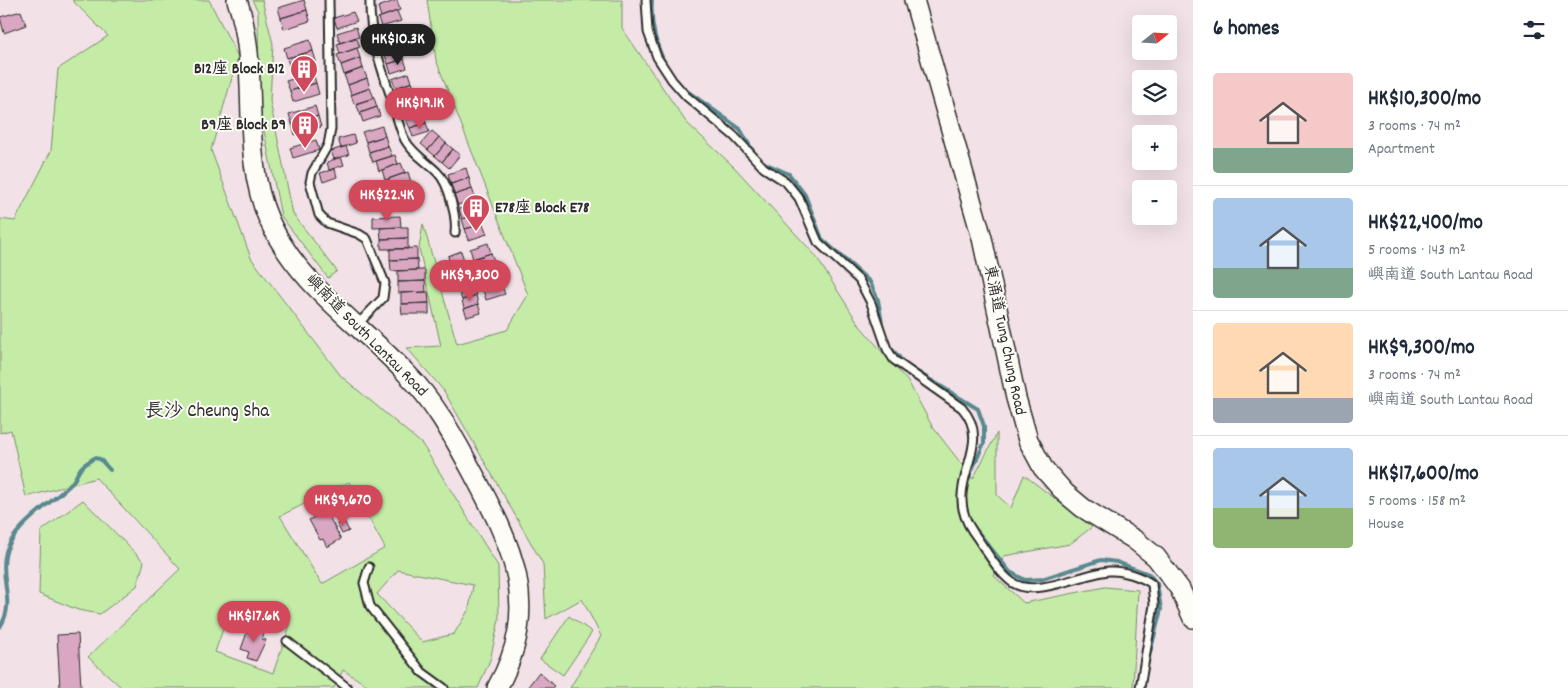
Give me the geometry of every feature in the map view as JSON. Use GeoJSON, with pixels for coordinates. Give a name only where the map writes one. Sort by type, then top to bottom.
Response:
{"type":"FeatureCollection","features":[{"type":"Feature","properties":{"kind":"main road","name":"嶼南道 South Lantau Road"},"geometry":{"type":"LineString","coordinates":[[238,0],[246,37],[253,157],[263,206],[276,234],[300,269],[407,374],[442,417],[508,543],[518,579],[521,610],[514,650],[497,688]]}},
{"type":"Feature","properties":{"kind":"main road","name":"東涌道 Tung Chung Road"},"geometry":{"type":"LineString","coordinates":[[916,7],[982,238],[1022,424],[1036,456],[1057,485],[1084,508],[1124,532],[1144,547],[1165,568],[1180,589],[1192,616]]}},
{"type":"Feature","properties":{"kind":"lane"},"geometry":{"type":"LineString","coordinates":[[329,0],[331,130],[328,145],[312,173],[310,182],[321,218],[327,223],[359,234],[367,239],[385,283],[383,298],[357,326]]}},
{"type":"Feature","properties":{"kind":"lane"},"geometry":{"type":"LineString","coordinates":[[370,0],[370,22],[375,47],[402,133],[414,152],[438,172],[443,180],[456,221],[454,233]]}},
{"type":"Feature","properties":{"kind":"lane"},"geometry":{"type":"LineString","coordinates":[[646,0],[648,32],[657,57],[672,80],[686,96],[734,136],[764,168],[786,182],[798,198],[818,242],[859,280],[871,303],[887,349],[894,360],[962,408],[971,418],[975,430],[974,444],[964,478],[961,504],[968,525],[996,565],[1012,582],[1023,587],[1036,588],[1110,571],[1143,578],[1152,584],[1154,605],[1140,688]]}},
{"type":"Feature","properties":{"kind":"lane"},"geometry":{"type":"LineString","coordinates":[[369,567],[364,583],[370,606],[422,672],[444,688]]}},
{"type":"Feature","properties":{"kind":"lane"},"geometry":{"type":"LineString","coordinates":[[286,642],[348,688]]}},
{"type":"Feature","properties":{"kind":"green space"},"geometry":{"type":"Polygon","coordinates":[[[72,0],[209,0],[238,57],[211,150],[251,258],[341,376],[422,444],[498,566],[499,620],[490,660],[478,688],[377,688],[365,684],[343,670],[334,688],[122,688],[88,657],[180,569],[96,478],[26,497],[11,430],[0,433],[0,219],[15,221],[51,151],[58,69],[108,36],[72,0]],[[349,482],[280,516],[322,584],[385,548],[349,482]],[[398,570],[377,594],[422,642],[454,634],[469,609],[473,585],[398,570]],[[232,604],[215,652],[273,673],[290,625],[232,604]]]}},
{"type":"Feature","properties":{"kind":"green space"},"geometry":{"type":"Polygon","coordinates":[[[252,0],[262,0],[273,44],[270,101],[293,214],[337,271],[328,278],[281,216],[259,106],[258,11],[252,0]]]}},
{"type":"Feature","properties":{"kind":"green space"},"geometry":{"type":"Polygon","coordinates":[[[427,0],[622,0],[622,28],[686,122],[735,168],[815,255],[860,326],[909,383],[932,426],[973,479],[997,433],[997,495],[1011,508],[1024,475],[1092,527],[1070,544],[1004,556],[994,576],[1024,603],[1105,587],[1138,590],[1133,688],[570,688],[601,636],[582,599],[546,619],[543,564],[444,391],[407,348],[441,346],[419,248],[423,224],[457,344],[507,330],[528,295],[436,60],[427,0]]]}},
{"type":"Feature","properties":{"kind":"green space"},"geometry":{"type":"Polygon","coordinates":[[[83,500],[144,562],[137,586],[100,614],[78,610],[39,594],[41,531],[83,500]]]}},
{"type":"Feature","properties":{"kind":"green space"},"geometry":{"type":"Polygon","coordinates":[[[569,616],[592,632],[563,675],[540,659],[569,616]]]}},
{"type":"Feature","properties":{"kind":"building"},"geometry":{"type":"Polygon","coordinates":[[[304,0],[307,10],[281,18],[278,8],[304,0]]]}},
{"type":"Feature","properties":{"kind":"building"},"geometry":{"type":"Polygon","coordinates":[[[397,0],[400,10],[381,17],[378,7],[397,0]]]}},
{"type":"Feature","properties":{"kind":"building"},"geometry":{"type":"Polygon","coordinates":[[[307,10],[310,21],[284,29],[281,18],[307,10]]]}},
{"type":"Feature","properties":{"kind":"building"},"geometry":{"type":"Polygon","coordinates":[[[21,11],[26,25],[4,33],[0,17],[21,11]]]}},
{"type":"Feature","properties":{"kind":"building"},"geometry":{"type":"Polygon","coordinates":[[[397,11],[401,21],[381,27],[378,18],[397,11]]]}},
{"type":"Feature","properties":{"kind":"building"},"geometry":{"type":"Polygon","coordinates":[[[353,12],[357,21],[337,28],[334,18],[353,12]]]}},
{"type":"Feature","properties":{"kind":"building"},"geometry":{"type":"Polygon","coordinates":[[[356,27],[359,37],[340,43],[337,33],[356,27]]]}},
{"type":"Feature","properties":{"kind":"building"},"geometry":{"type":"Polygon","coordinates":[[[395,33],[398,41],[382,47],[379,38],[395,33]]]}},
{"type":"Feature","properties":{"kind":"building"},"geometry":{"type":"Polygon","coordinates":[[[356,37],[360,47],[340,54],[337,44],[356,37]]]}},
{"type":"Feature","properties":{"kind":"building"},"geometry":{"type":"Polygon","coordinates":[[[310,40],[313,51],[287,58],[284,48],[310,40]]]}},
{"type":"Feature","properties":{"kind":"building"},"geometry":{"type":"Polygon","coordinates":[[[398,41],[401,50],[385,55],[382,47],[398,41]]]}},
{"type":"Feature","properties":{"kind":"building"},"geometry":{"type":"Polygon","coordinates":[[[357,48],[360,58],[341,65],[337,55],[357,48]]]}},
{"type":"Feature","properties":{"kind":"building"},"geometry":{"type":"Polygon","coordinates":[[[401,50],[404,59],[388,64],[385,55],[401,50]]]}},
{"type":"Feature","properties":{"kind":"building"},"geometry":{"type":"Polygon","coordinates":[[[313,51],[316,61],[290,69],[287,58],[313,51]]]}},
{"type":"Feature","properties":{"kind":"building"},"geometry":{"type":"Polygon","coordinates":[[[360,58],[363,68],[344,75],[341,65],[360,58]]]}},
{"type":"Feature","properties":{"kind":"building"},"geometry":{"type":"Polygon","coordinates":[[[404,59],[407,68],[391,73],[388,64],[404,59]]]}},
{"type":"Feature","properties":{"kind":"building"},"geometry":{"type":"Polygon","coordinates":[[[363,68],[367,78],[348,85],[344,75],[363,68]]]}},
{"type":"Feature","properties":{"kind":"building"},"geometry":{"type":"Polygon","coordinates":[[[313,73],[316,83],[290,91],[286,81],[313,73]]]}},
{"type":"Feature","properties":{"kind":"building"},"geometry":{"type":"Polygon","coordinates":[[[409,73],[412,82],[396,88],[392,79],[409,73]]]}},
{"type":"Feature","properties":{"kind":"building"},"geometry":{"type":"Polygon","coordinates":[[[367,78],[370,88],[351,95],[348,85],[367,78]]]}},
{"type":"Feature","properties":{"kind":"building"},"geometry":{"type":"Polygon","coordinates":[[[412,82],[415,91],[399,96],[396,88],[412,82]]]}},
{"type":"Feature","properties":{"kind":"building","name":"B12座 Block B12"},"geometry":{"type":"Polygon","coordinates":[[[316,83],[319,94],[293,102],[290,91],[316,83]]]}},
{"type":"Feature","properties":{"kind":"building"},"geometry":{"type":"Polygon","coordinates":[[[370,88],[374,98],[354,104],[351,95],[370,88]]]}},
{"type":"Feature","properties":{"kind":"building"},"geometry":{"type":"Polygon","coordinates":[[[415,91],[418,100],[401,105],[399,96],[415,91]]]}},
{"type":"Feature","properties":{"kind":"building"},"geometry":{"type":"Polygon","coordinates":[[[374,98],[377,107],[360,113],[356,104],[374,98]]]}},
{"type":"Feature","properties":{"kind":"building"},"geometry":{"type":"Polygon","coordinates":[[[420,105],[423,114],[406,120],[404,111],[420,105]]]}},
{"type":"Feature","properties":{"kind":"building"},"geometry":{"type":"Polygon","coordinates":[[[315,106],[318,116],[292,124],[289,114],[315,106]]]}},
{"type":"Feature","properties":{"kind":"building"},"geometry":{"type":"Polygon","coordinates":[[[377,107],[380,116],[363,122],[360,113],[377,107]]]}},
{"type":"Feature","properties":{"kind":"building"},"geometry":{"type":"Polygon","coordinates":[[[423,114],[426,123],[410,128],[406,120],[423,114]]]}},
{"type":"Feature","properties":{"kind":"building"},"geometry":{"type":"Polygon","coordinates":[[[318,116],[321,127],[295,135],[292,124],[318,116]]]}},
{"type":"Feature","properties":{"kind":"building"},"geometry":{"type":"Polygon","coordinates":[[[426,123],[429,132],[413,137],[410,128],[426,123]]]}},
{"type":"Feature","properties":{"kind":"building"},"geometry":{"type":"Polygon","coordinates":[[[382,126],[385,136],[366,142],[362,132],[382,126]]]}},
{"type":"Feature","properties":{"kind":"building"},"geometry":{"type":"Polygon","coordinates":[[[432,131],[439,137],[428,150],[421,144],[432,131]]]}},
{"type":"Feature","properties":{"kind":"building"},"geometry":{"type":"Polygon","coordinates":[[[353,135],[356,143],[341,148],[338,139],[353,135]]]}},
{"type":"Feature","properties":{"kind":"building"},"geometry":{"type":"Polygon","coordinates":[[[385,136],[388,146],[369,152],[366,142],[385,136]]]}},
{"type":"Feature","properties":{"kind":"building"},"geometry":{"type":"Polygon","coordinates":[[[439,137],[446,143],[435,156],[428,150],[439,137]]]}},
{"type":"Feature","properties":{"kind":"building","name":"B9座 Block B9"},"geometry":{"type":"Polygon","coordinates":[[[316,140],[319,150],[293,158],[290,148],[316,140]]]}},
{"type":"Feature","properties":{"kind":"building"},"geometry":{"type":"Polygon","coordinates":[[[446,143],[453,149],[442,162],[435,156],[446,143]]]}},
{"type":"Feature","properties":{"kind":"building"},"geometry":{"type":"Polygon","coordinates":[[[346,146],[349,155],[334,159],[331,151],[346,146]]]}},
{"type":"Feature","properties":{"kind":"building"},"geometry":{"type":"Polygon","coordinates":[[[388,146],[392,156],[373,162],[369,152],[388,146]]]}},
{"type":"Feature","properties":{"kind":"building"},"geometry":{"type":"Polygon","coordinates":[[[453,149],[460,155],[449,168],[442,162],[453,149]]]}},
{"type":"Feature","properties":{"kind":"building"},"geometry":{"type":"Polygon","coordinates":[[[395,155],[398,164],[379,171],[376,161],[395,155]]]}},
{"type":"Feature","properties":{"kind":"building"},"geometry":{"type":"Polygon","coordinates":[[[341,157],[344,165],[329,170],[327,162],[341,157]]]}},
{"type":"Feature","properties":{"kind":"building"},"geometry":{"type":"Polygon","coordinates":[[[401,163],[405,173],[385,180],[382,170],[401,163]]]}},
{"type":"Feature","properties":{"kind":"building"},"geometry":{"type":"Polygon","coordinates":[[[466,168],[469,178],[451,184],[448,174],[466,168]]]}},
{"type":"Feature","properties":{"kind":"building"},"geometry":{"type":"Polygon","coordinates":[[[335,169],[337,177],[323,182],[320,173],[335,169]]]}},
{"type":"Feature","properties":{"kind":"building"},"geometry":{"type":"Polygon","coordinates":[[[408,172],[411,182],[392,189],[388,179],[408,172]]]}},
{"type":"Feature","properties":{"kind":"building"},"geometry":{"type":"Polygon","coordinates":[[[469,178],[472,189],[454,195],[451,184],[469,178]]]}},
{"type":"Feature","properties":{"kind":"building"},"geometry":{"type":"Polygon","coordinates":[[[472,189],[476,199],[458,205],[454,195],[472,189]]]}},
{"type":"Feature","properties":{"kind":"building"},"geometry":{"type":"Polygon","coordinates":[[[477,203],[480,213],[462,219],[459,209],[477,203]]]}},
{"type":"Feature","properties":{"kind":"building"},"geometry":{"type":"Polygon","coordinates":[[[480,213],[483,224],[465,229],[462,219],[480,213]]]}},
{"type":"Feature","properties":{"kind":"building"},"geometry":{"type":"Polygon","coordinates":[[[400,216],[401,227],[373,228],[373,217],[400,216]]]}},
{"type":"Feature","properties":{"kind":"building","name":"E78座 Block E78"},"geometry":{"type":"Polygon","coordinates":[[[483,224],[487,234],[469,240],[465,229],[483,224]]]}},
{"type":"Feature","properties":{"kind":"building"},"geometry":{"type":"Polygon","coordinates":[[[408,227],[408,238],[381,239],[380,228],[408,227]]]}},
{"type":"Feature","properties":{"kind":"building"},"geometry":{"type":"Polygon","coordinates":[[[408,238],[408,249],[381,249],[381,239],[408,238]]]}},
{"type":"Feature","properties":{"kind":"building"},"geometry":{"type":"Polygon","coordinates":[[[488,243],[491,253],[473,259],[470,249],[488,243]]]}},
{"type":"Feature","properties":{"kind":"building"},"geometry":{"type":"Polygon","coordinates":[[[417,248],[417,259],[390,260],[390,249],[417,248]]]}},
{"type":"Feature","properties":{"kind":"building"},"geometry":{"type":"Polygon","coordinates":[[[461,251],[464,260],[450,265],[448,256],[461,251]]]}},
{"type":"Feature","properties":{"kind":"building"},"geometry":{"type":"Polygon","coordinates":[[[491,253],[495,263],[476,269],[473,259],[491,253]]]}},
{"type":"Feature","properties":{"kind":"building"},"geometry":{"type":"Polygon","coordinates":[[[417,259],[418,270],[391,271],[390,260],[417,259]]]}},
{"type":"Feature","properties":{"kind":"building"},"geometry":{"type":"Polygon","coordinates":[[[464,260],[467,269],[453,273],[450,265],[464,260]]]}},
{"type":"Feature","properties":{"kind":"building"},"geometry":{"type":"Polygon","coordinates":[[[495,263],[498,274],[480,279],[476,269],[495,263]]]}},
{"type":"Feature","properties":{"kind":"building"},"geometry":{"type":"Polygon","coordinates":[[[467,269],[470,278],[456,282],[453,273],[467,269]]]}},
{"type":"Feature","properties":{"kind":"building"},"geometry":{"type":"Polygon","coordinates":[[[425,270],[425,281],[398,282],[398,271],[425,270]]]}},
{"type":"Feature","properties":{"kind":"building"},"geometry":{"type":"Polygon","coordinates":[[[498,274],[501,284],[483,290],[480,279],[498,274]]]}},
{"type":"Feature","properties":{"kind":"building"},"geometry":{"type":"Polygon","coordinates":[[[470,278],[473,287],[459,291],[456,282],[470,278]]]}},
{"type":"Feature","properties":{"kind":"building"},"geometry":{"type":"Polygon","coordinates":[[[425,281],[426,292],[398,293],[398,282],[425,281]]]}},
{"type":"Feature","properties":{"kind":"building"},"geometry":{"type":"Polygon","coordinates":[[[501,284],[505,294],[486,300],[483,290],[501,284]]]}},
{"type":"Feature","properties":{"kind":"building"},"geometry":{"type":"Polygon","coordinates":[[[473,287],[476,295],[462,300],[459,291],[473,287]]]}},
{"type":"Feature","properties":{"kind":"building"},"geometry":{"type":"Polygon","coordinates":[[[428,292],[429,303],[401,304],[401,293],[428,292]]]}},
{"type":"Feature","properties":{"kind":"building"},"geometry":{"type":"Polygon","coordinates":[[[476,295],[478,304],[464,309],[462,300],[476,295]]]}},
{"type":"Feature","properties":{"kind":"building"},"geometry":{"type":"Polygon","coordinates":[[[429,303],[429,314],[402,314],[401,304],[429,303]]]}},
{"type":"Feature","properties":{"kind":"building"},"geometry":{"type":"Polygon","coordinates":[[[478,304],[481,313],[467,317],[464,309],[478,304]]]}},
{"type":"Feature","properties":{"kind":"building"},"geometry":{"type":"Polygon","coordinates":[[[339,504],[344,512],[335,517],[331,508],[339,504]]]}},
{"type":"Feature","properties":{"kind":"building"},"geometry":{"type":"Polygon","coordinates":[[[329,509],[332,515],[329,517],[341,539],[327,547],[323,539],[320,540],[309,520],[329,509]]]}},
{"type":"Feature","properties":{"kind":"building"},"geometry":{"type":"Polygon","coordinates":[[[344,521],[349,531],[342,534],[337,524],[344,521]]]}},
{"type":"Feature","properties":{"kind":"building"},"geometry":{"type":"Polygon","coordinates":[[[249,627],[265,631],[262,639],[266,640],[256,661],[247,658],[249,652],[241,649],[249,627]]]}},
{"type":"Feature","properties":{"kind":"building"},"geometry":{"type":"Polygon","coordinates":[[[78,634],[81,688],[60,688],[57,635],[78,634]]]}},
{"type":"Feature","properties":{"kind":"building"},"geometry":{"type":"Polygon","coordinates":[[[539,672],[554,686],[552,688],[527,688],[539,672]]]}},
{"type":"Feature","properties":{"kind":"waterway"},"geometry":{"type":"LineString","coordinates":[[652,0],[652,18],[655,35],[667,68]]}},
{"type":"Feature","properties":{"kind":"waterway"},"geometry":{"type":"LineString","coordinates":[[680,86],[740,129],[756,156]]}},
{"type":"Feature","properties":{"kind":"waterway"},"geometry":{"type":"LineString","coordinates":[[760,161],[789,174],[805,195],[822,239],[870,282],[878,300],[883,329]]}},
{"type":"Feature","properties":{"kind":"waterway"},"geometry":{"type":"LineString","coordinates":[[890,347],[906,365],[978,409],[984,426],[984,443],[968,479]]}},
{"type":"Feature","properties":{"kind":"waterway"},"geometry":{"type":"LineString","coordinates":[[0,627],[7,609],[4,575],[5,556],[14,536],[71,484],[82,467],[94,458],[100,459],[110,470]]}},
{"type":"Feature","properties":{"kind":"waterway"},"geometry":{"type":"LineString","coordinates":[[973,526],[1010,572],[1025,580],[1042,579],[1101,560],[1117,562],[1149,574],[1157,584],[1161,609],[1146,669]]}},
{"type":"Feature","properties":{"kind":"place","name":"B12座 Block B12"},"geometry":{"type":"Point","coordinates":[304,93]}},
{"type":"Feature","properties":{"kind":"place","name":"B9座 Block B9"},"geometry":{"type":"Point","coordinates":[305,149]}},
{"type":"Feature","properties":{"kind":"place","name":"E78座 Block E78"},"geometry":{"type":"Point","coordinates":[476,232]}},
{"type":"Feature","properties":{"kind":"district","name":"長沙 Cheung Sha"},"geometry":{"type":"Point","coordinates":[207,412]}}]}
